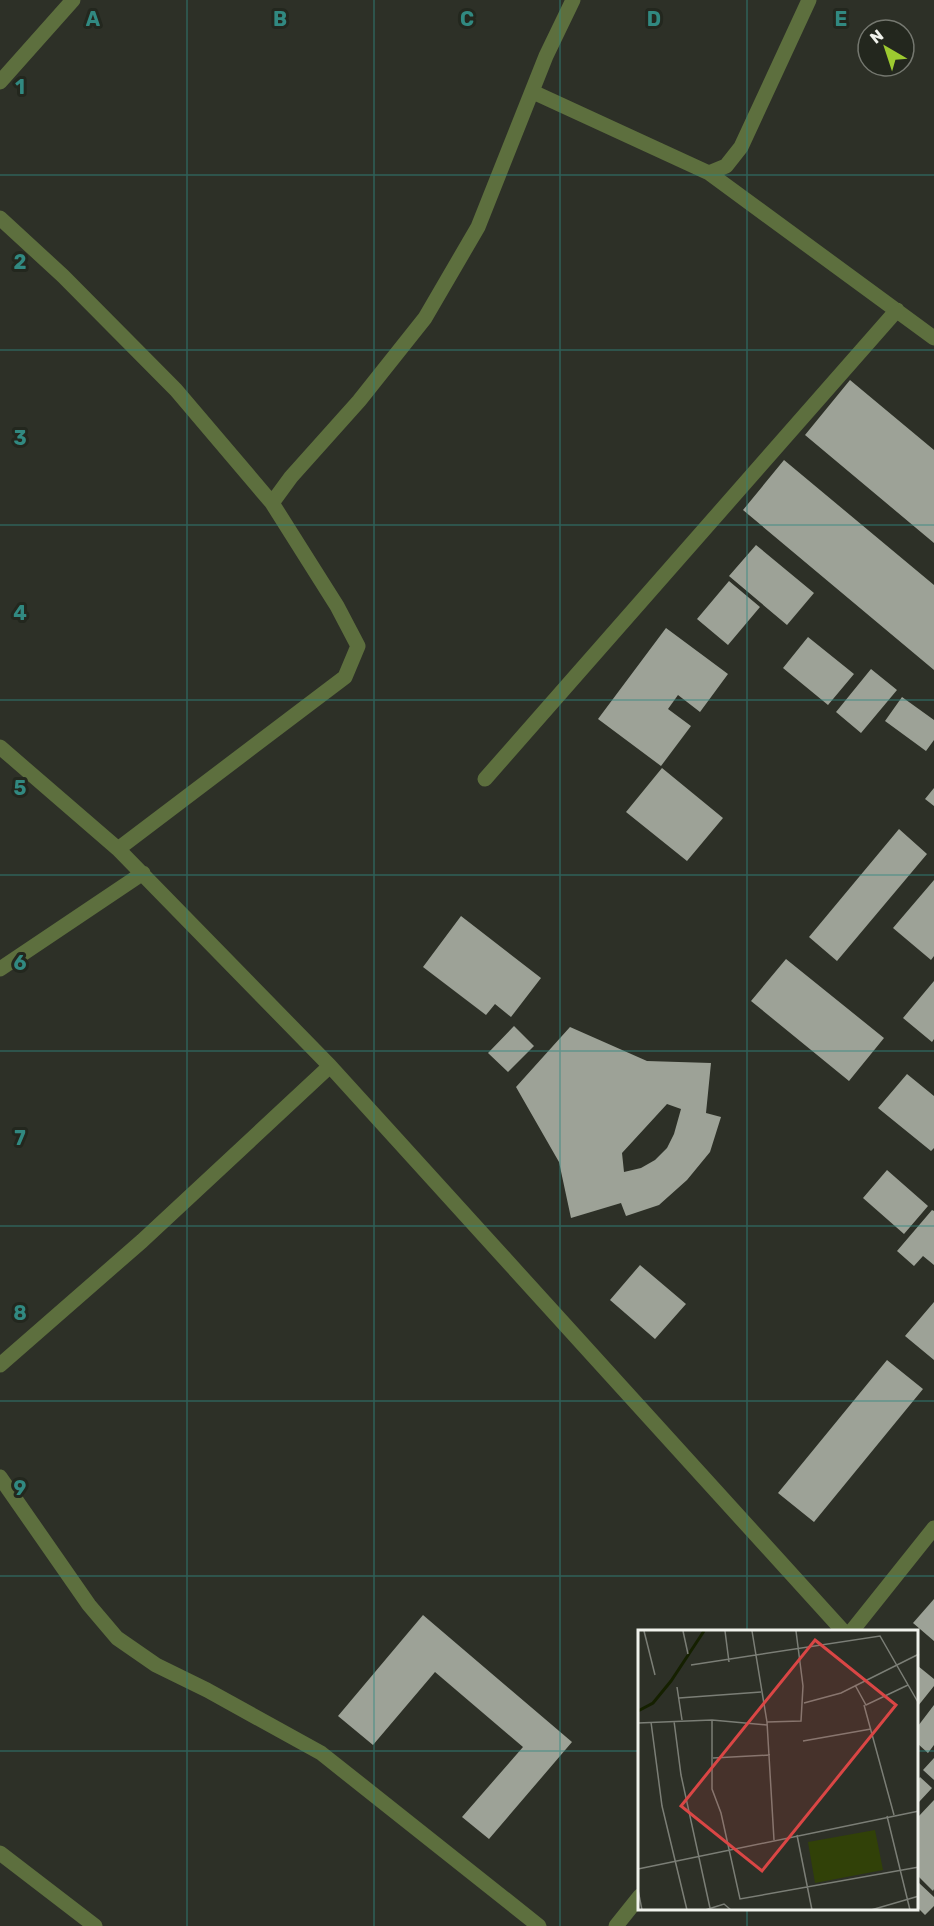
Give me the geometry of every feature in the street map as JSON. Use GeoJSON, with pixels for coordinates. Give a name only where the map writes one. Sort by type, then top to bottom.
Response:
{"type":"FeatureCollection","features":[{"type":"Feature","properties":{"kind":"street"},"geometry":{"type":"LineString","coordinates":[[0,82],[73,0]]}},
{"type":"Feature","properties":{"kind":"street"},"geometry":{"type":"LineString","coordinates":[[272,503],[291,477],[359,400],[425,318],[478,227],[546,56],[573,0]]}},
{"type":"Feature","properties":{"kind":"street"},"geometry":{"type":"LineString","coordinates":[[709,173],[726,166],[741,147],[809,0]]}},
{"type":"Feature","properties":{"kind":"street"},"geometry":{"type":"LineString","coordinates":[[533,92],[709,173],[934,338]]}},
{"type":"Feature","properties":{"kind":"street"},"geometry":{"type":"LineString","coordinates":[[0,218],[63,276],[176,390],[272,503],[337,606],[358,646],[345,677],[118,849]]}},
{"type":"Feature","properties":{"kind":"street"},"geometry":{"type":"LineString","coordinates":[[485,779],[897,310]]}},
{"type":"Feature","properties":{"kind":"street"},"geometry":{"type":"LineString","coordinates":[[0,747],[118,849],[330,1066],[842,1630]]}},
{"type":"Feature","properties":{"kind":"street"},"geometry":{"type":"LineString","coordinates":[[0,969],[142,873]]}},
{"type":"Feature","properties":{"kind":"street"},"geometry":{"type":"LineString","coordinates":[[0,1365],[142,1240],[330,1066]]}},
{"type":"Feature","properties":{"kind":"street"},"geometry":{"type":"LineString","coordinates":[[0,1477],[89,1605],[117,1638],[156,1665],[321,1753],[539,1926]]}},
{"type":"Feature","properties":{"kind":"street"},"geometry":{"type":"LineString","coordinates":[[853,1630],[934,1528]]}},
{"type":"Feature","properties":{"kind":"street"},"geometry":{"type":"LineString","coordinates":[[0,1853],[95,1926]]}},
{"type":"Feature","properties":{"kind":"street"},"geometry":{"type":"LineString","coordinates":[[616,1926],[638,1898]]}},
{"type":"Feature","properties":{"kind":"building"},"geometry":{"type":"Polygon","coordinates":[[[850,380],[934,450],[934,543],[805,435],[850,380]]]}},
{"type":"Feature","properties":{"kind":"building"},"geometry":{"type":"Polygon","coordinates":[[[784,460],[934,585],[934,670],[743,510],[784,460]]]}},
{"type":"Feature","properties":{"kind":"building"},"geometry":{"type":"Polygon","coordinates":[[[756,545],[814,593],[787,625],[729,576],[756,545]]]}},
{"type":"Feature","properties":{"kind":"building"},"geometry":{"type":"Polygon","coordinates":[[[729,581],[760,607],[728,645],[697,619],[729,581]]]}},
{"type":"Feature","properties":{"kind":"building"},"geometry":{"type":"Polygon","coordinates":[[[666,628],[728,674],[700,712],[678,695],[668,709],[691,726],[661,766],[598,719],[666,628]]]}},
{"type":"Feature","properties":{"kind":"building"},"geometry":{"type":"Polygon","coordinates":[[[808,637],[854,674],[828,705],[783,668],[808,637]]]}},
{"type":"Feature","properties":{"kind":"building"},"geometry":{"type":"Polygon","coordinates":[[[871,669],[897,690],[861,733],[836,712],[871,669]]]}},
{"type":"Feature","properties":{"kind":"building"},"geometry":{"type":"Polygon","coordinates":[[[902,697],[934,720],[934,740],[926,751],[885,721],[902,697]]]}},
{"type":"Feature","properties":{"kind":"building"},"geometry":{"type":"Polygon","coordinates":[[[662,768],[723,818],[687,861],[626,812],[662,768]]]}},
{"type":"Feature","properties":{"kind":"building"},"geometry":{"type":"Polygon","coordinates":[[[934,788],[934,806],[925,799],[934,788]]]}},
{"type":"Feature","properties":{"kind":"building"},"geometry":{"type":"Polygon","coordinates":[[[899,829],[927,854],[837,961],[809,937],[899,829]]]}},
{"type":"Feature","properties":{"kind":"building"},"geometry":{"type":"Polygon","coordinates":[[[934,880],[934,956],[931,960],[893,928],[934,880]]]}},
{"type":"Feature","properties":{"kind":"building"},"geometry":{"type":"Polygon","coordinates":[[[461,916],[541,978],[511,1017],[495,1004],[486,1015],[423,967],[461,916]]]}},
{"type":"Feature","properties":{"kind":"building"},"geometry":{"type":"Polygon","coordinates":[[[786,959],[884,1038],[849,1081],[751,1001],[786,959]]]}},
{"type":"Feature","properties":{"kind":"building"},"geometry":{"type":"Polygon","coordinates":[[[934,981],[934,1039],[932,1042],[903,1018],[934,981]]]}},
{"type":"Feature","properties":{"kind":"building"},"geometry":{"type":"Polygon","coordinates":[[[514,1026],[534,1046],[508,1072],[488,1053],[514,1026]]]}},
{"type":"Feature","properties":{"kind":"building"},"geometry":{"type":"Polygon","coordinates":[[[570,1027],[647,1061],[711,1063],[706,1113],[721,1117],[710,1152],[687,1180],[659,1205],[626,1216],[621,1203],[571,1218],[559,1162],[516,1087],[570,1027]],[[667,1104],[622,1153],[624,1172],[641,1168],[655,1160],[667,1148],[674,1134],[681,1109],[667,1104]]]}},
{"type":"Feature","properties":{"kind":"building"},"geometry":{"type":"Polygon","coordinates":[[[907,1074],[934,1096],[934,1148],[931,1151],[878,1108],[907,1074]]]}},
{"type":"Feature","properties":{"kind":"building"},"geometry":{"type":"Polygon","coordinates":[[[887,1170],[928,1206],[904,1234],[863,1198],[887,1170]]]}},
{"type":"Feature","properties":{"kind":"building"},"geometry":{"type":"Polygon","coordinates":[[[932,1210],[934,1211],[934,1265],[923,1256],[914,1266],[897,1251],[932,1210]]]}},
{"type":"Feature","properties":{"kind":"building"},"geometry":{"type":"Polygon","coordinates":[[[640,1265],[686,1304],[655,1339],[610,1300],[640,1265]]]}},
{"type":"Feature","properties":{"kind":"building"},"geometry":{"type":"Polygon","coordinates":[[[934,1302],[934,1360],[905,1336],[934,1302]]]}},
{"type":"Feature","properties":{"kind":"building"},"geometry":{"type":"Polygon","coordinates":[[[887,1360],[923,1389],[814,1522],[778,1493],[887,1360]]]}},
{"type":"Feature","properties":{"kind":"building"},"geometry":{"type":"Polygon","coordinates":[[[934,1599],[934,1641],[913,1623],[934,1599]]]}},
{"type":"Feature","properties":{"kind":"building"},"geometry":{"type":"Polygon","coordinates":[[[423,1615],[572,1742],[489,1839],[462,1817],[523,1747],[435,1672],[373,1745],[338,1716],[423,1615]]]}},
{"type":"Feature","properties":{"kind":"building"},"geometry":{"type":"Polygon","coordinates":[[[919,1667],[934,1679],[934,1686],[919,1705],[919,1667]]]}},
{"type":"Feature","properties":{"kind":"building"},"geometry":{"type":"Polygon","coordinates":[[[934,1705],[934,1745],[928,1753],[919,1745],[919,1725],[934,1705]]]}},
{"type":"Feature","properties":{"kind":"building"},"geometry":{"type":"Polygon","coordinates":[[[934,1758],[934,1780],[923,1770],[934,1758]]]}},
{"type":"Feature","properties":{"kind":"building"},"geometry":{"type":"Polygon","coordinates":[[[920,1777],[932,1788],[919,1802],[920,1777]]]}},
{"type":"Feature","properties":{"kind":"building"},"geometry":{"type":"Polygon","coordinates":[[[934,1800],[933,1891],[919,1877],[919,1816],[934,1800]]]}},
{"type":"Feature","properties":{"kind":"building"},"geometry":{"type":"Polygon","coordinates":[[[919,1883],[934,1897],[934,1906],[925,1915],[919,1909],[919,1883]]]}}]}
